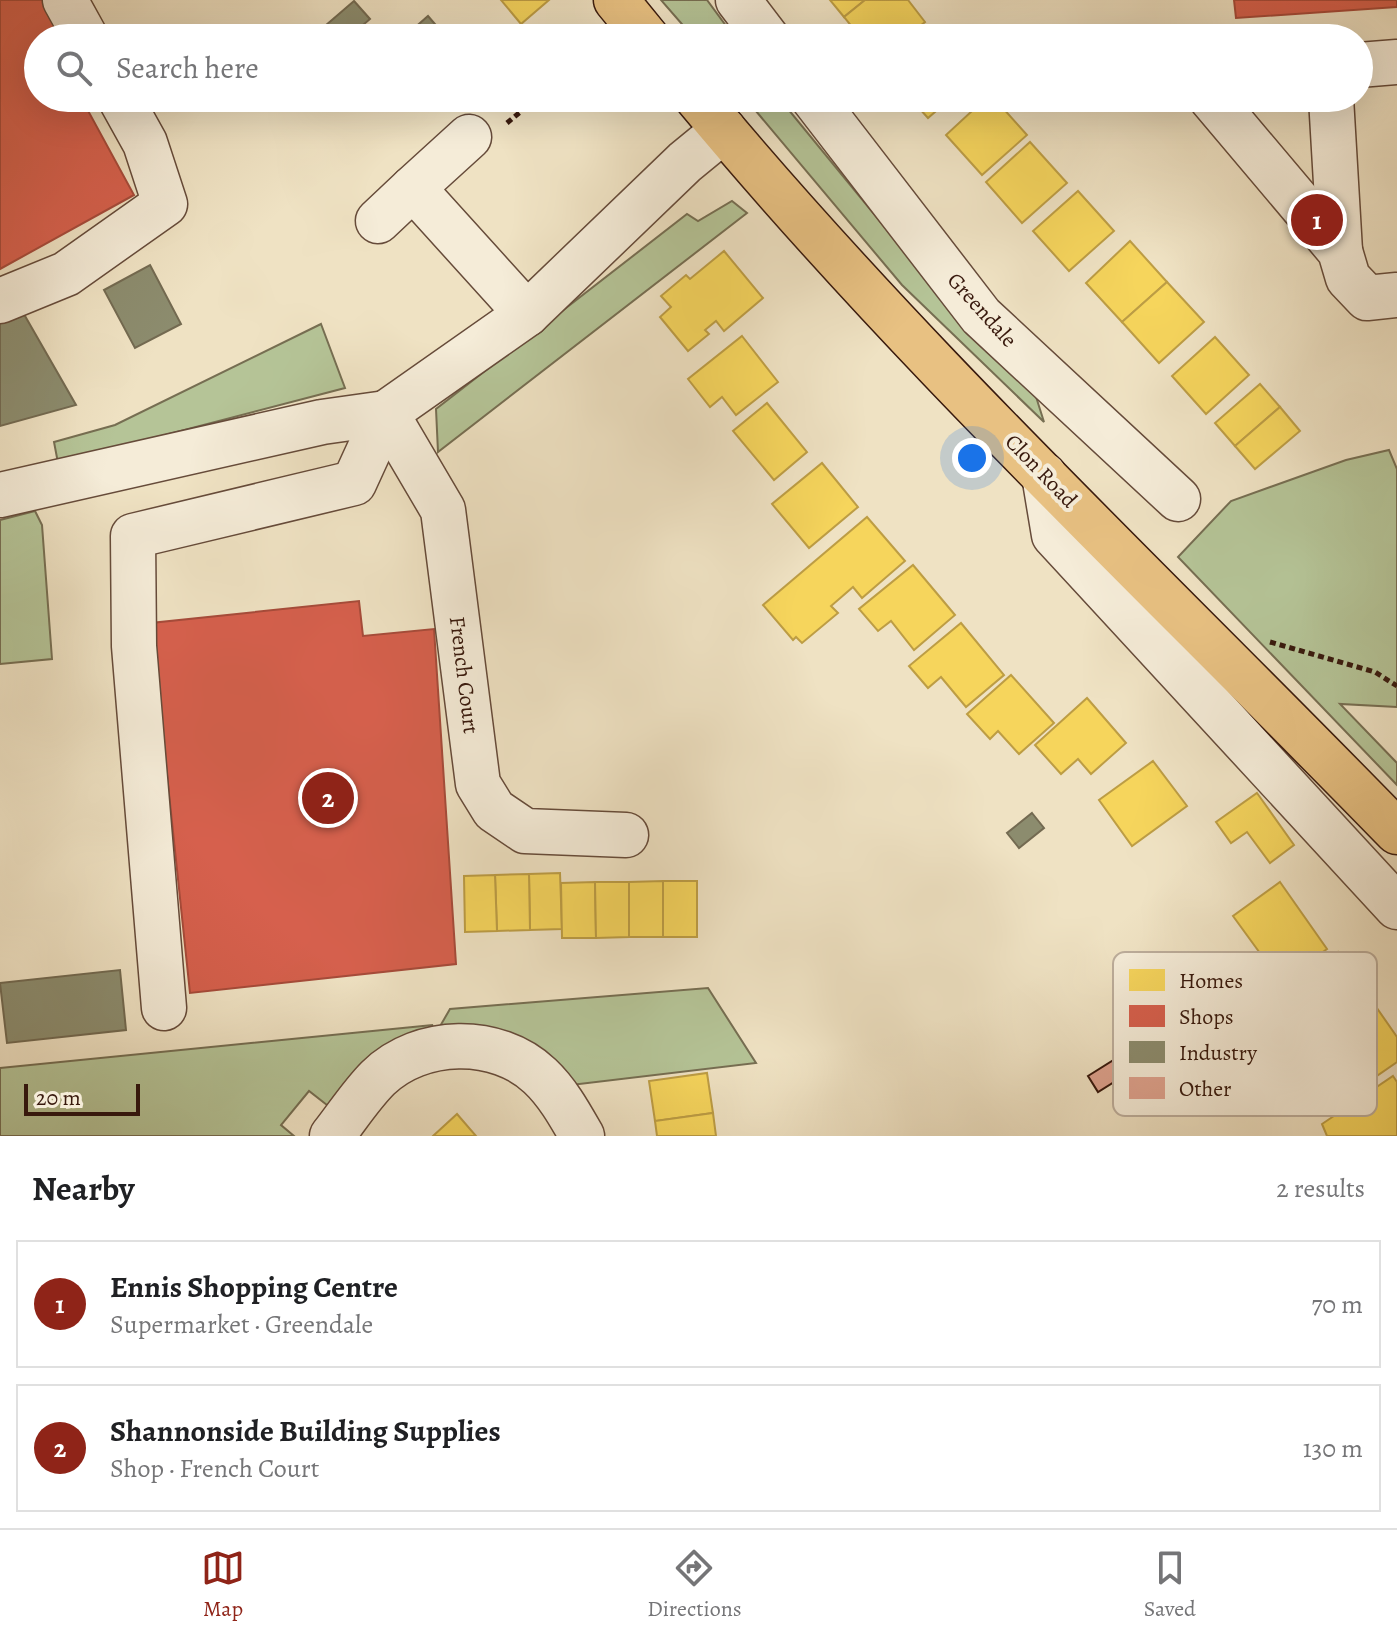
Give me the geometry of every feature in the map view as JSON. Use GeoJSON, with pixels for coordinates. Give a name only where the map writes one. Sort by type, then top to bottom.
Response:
{"type":"FeatureCollection","features":[{"type":"Feature","properties":{"kind":"main road"},"geometry":{"type":"LineString","coordinates":[[616,0],[636,24]]}},
{"type":"Feature","properties":{"kind":"main road","name":"Clon Road"},"geometry":{"type":"LineString","coordinates":[[711,114],[798,215],[1044,475],[1228,657],[1397,832]]}},
{"type":"Feature","properties":{"kind":"street"},"geometry":{"type":"LineString","coordinates":[[65,0],[78,24]]}},
{"type":"Feature","properties":{"kind":"street"},"geometry":{"type":"LineString","coordinates":[[738,0],[756,24]]}},
{"type":"Feature","properties":{"kind":"street"},"geometry":{"type":"LineString","coordinates":[[1373,64],[1397,62]]}},
{"type":"Feature","properties":{"kind":"street"},"geometry":{"type":"LineString","coordinates":[[0,301],[66,274],[165,204],[145,143],[128,112]]}},
{"type":"Feature","properties":{"kind":"street","name":"Greendale"},"geometry":{"type":"LineString","coordinates":[[824,112],[981,316],[1178,499]]}},
{"type":"Feature","properties":{"kind":"street"},"geometry":{"type":"LineString","coordinates":[[1223,112],[1340,251]]}},
{"type":"Feature","properties":{"kind":"street"},"geometry":{"type":"LineString","coordinates":[[1332,112],[1340,251],[1348,278],[1367,298],[1397,295]]}},
{"type":"Feature","properties":{"kind":"street"},"geometry":{"type":"LineString","coordinates":[[0,495],[322,422],[386,413],[527,314],[685,162],[711,114]]}},
{"type":"Feature","properties":{"kind":"street"},"geometry":{"type":"LineString","coordinates":[[378,221],[469,137]]}},
{"type":"Feature","properties":{"kind":"street"},"geometry":{"type":"LineString","coordinates":[[413,188],[527,314]]}},
{"type":"Feature","properties":{"kind":"street"},"geometry":{"type":"LineString","coordinates":[[164,1008],[134,646],[133,536],[354,483],[386,413]]}},
{"type":"Feature","properties":{"kind":"street","name":"French Court"},"geometry":{"type":"LineString","coordinates":[[386,413],[443,510],[478,784],[494,810],[525,831],[626,835]]}},
{"type":"Feature","properties":{"kind":"street"},"geometry":{"type":"LineString","coordinates":[[1044,475],[1054,535],[1397,907]]}},
{"type":"Feature","properties":{"kind":"street"},"geometry":{"type":"LineString","coordinates":[[332,1136],[379,1077],[416,1053],[459,1045],[505,1054],[538,1074],[563,1102],[582,1136]]}},
{"type":"Feature","properties":{"kind":"path"},"geometry":{"type":"LineString","coordinates":[[1228,657],[1251,636],[1375,672],[1397,686]]}},
{"type":"Feature","properties":{"kind":"green space"},"geometry":{"type":"Polygon","coordinates":[[[661,0],[707,0],[725,24],[682,24],[661,0]]]}},
{"type":"Feature","properties":{"kind":"green space"},"geometry":{"type":"Polygon","coordinates":[[[757,112],[790,112],[987,352],[1032,384],[1044,422],[902,285],[757,112]]]}},
{"type":"Feature","properties":{"kind":"green space"},"geometry":{"type":"Polygon","coordinates":[[[732,201],[747,213],[438,452],[436,409],[687,214],[698,221],[732,201]]]}},
{"type":"Feature","properties":{"kind":"green space"},"geometry":{"type":"Polygon","coordinates":[[[321,324],[345,388],[58,463],[54,442],[115,425],[321,324]]]}},
{"type":"Feature","properties":{"kind":"green space"},"geometry":{"type":"Polygon","coordinates":[[[1389,450],[1397,469],[1397,707],[1340,704],[1397,763],[1397,785],[1178,557],[1231,501],[1346,460],[1389,450]]]}},
{"type":"Feature","properties":{"kind":"green space"},"geometry":{"type":"Polygon","coordinates":[[[35,511],[42,525],[52,659],[0,664],[0,520],[35,511]]]}},
{"type":"Feature","properties":{"kind":"green space"},"geometry":{"type":"Polygon","coordinates":[[[708,988],[756,1063],[571,1085],[439,1028],[450,1009],[708,988]]]}},
{"type":"Feature","properties":{"kind":"green space"},"geometry":{"type":"Polygon","coordinates":[[[433,1025],[373,1062],[332,1109],[309,1091],[281,1125],[294,1136],[0,1136],[0,1068],[433,1025]]]}},
{"type":"Feature","properties":{"kind":"building: Homes"},"geometry":{"type":"Polygon","coordinates":[[[501,0],[549,0],[521,24],[501,0]]]}},
{"type":"Feature","properties":{"kind":"building: Homes"},"geometry":{"type":"Polygon","coordinates":[[[830,0],[865,0],[844,17],[830,0]]]}},
{"type":"Feature","properties":{"kind":"building: Homes"},"geometry":{"type":"Polygon","coordinates":[[[865,0],[908,0],[925,22],[850,24],[844,17],[865,0]]]}},
{"type":"Feature","properties":{"kind":"building: Homes"},"geometry":{"type":"Polygon","coordinates":[[[971,112],[1006,112],[1027,135],[982,175],[946,135],[971,112]]]}},
{"type":"Feature","properties":{"kind":"building: Homes"},"geometry":{"type":"Polygon","coordinates":[[[1030,142],[1067,183],[1022,223],[986,182],[1030,142]]]}},
{"type":"Feature","properties":{"kind":"building: Homes"},"geometry":{"type":"Polygon","coordinates":[[[1078,191],[1114,231],[1069,271],[1033,231],[1078,191]]]}},
{"type":"Feature","properties":{"kind":"building: Homes"},"geometry":{"type":"Polygon","coordinates":[[[1130,241],[1167,282],[1122,322],[1086,283],[1130,241]]]}},
{"type":"Feature","properties":{"kind":"building: Homes"},"geometry":{"type":"Polygon","coordinates":[[[724,251],[763,298],[724,331],[716,321],[705,330],[709,334],[688,351],[660,317],[671,307],[661,296],[686,275],[690,279],[724,251]]]}},
{"type":"Feature","properties":{"kind":"building: Homes"},"geometry":{"type":"Polygon","coordinates":[[[1167,282],[1204,322],[1159,363],[1122,322],[1167,282]]]}},
{"type":"Feature","properties":{"kind":"building: Homes"},"geometry":{"type":"Polygon","coordinates":[[[742,336],[778,382],[736,415],[722,397],[710,407],[688,379],[742,336]]]}},
{"type":"Feature","properties":{"kind":"building: Homes"},"geometry":{"type":"Polygon","coordinates":[[[1215,337],[1249,375],[1206,414],[1172,376],[1215,337]]]}},
{"type":"Feature","properties":{"kind":"building: Homes"},"geometry":{"type":"Polygon","coordinates":[[[1260,384],[1280,407],[1235,446],[1215,423],[1260,384]]]}},
{"type":"Feature","properties":{"kind":"building: Homes"},"geometry":{"type":"Polygon","coordinates":[[[767,403],[807,452],[774,480],[733,431],[767,403]]]}},
{"type":"Feature","properties":{"kind":"building: Homes"},"geometry":{"type":"Polygon","coordinates":[[[1280,407],[1300,431],[1255,469],[1235,446],[1280,407]]]}},
{"type":"Feature","properties":{"kind":"building: Homes"},"geometry":{"type":"Polygon","coordinates":[[[822,463],[858,507],[809,548],[772,504],[822,463]]]}},
{"type":"Feature","properties":{"kind":"building: Homes"},"geometry":{"type":"Polygon","coordinates":[[[867,517],[905,561],[862,598],[853,587],[831,606],[838,613],[802,643],[796,637],[793,640],[763,605],[867,517]]]}},
{"type":"Feature","properties":{"kind":"building: Homes"},"geometry":{"type":"Polygon","coordinates":[[[913,565],[955,615],[914,650],[891,621],[878,631],[859,609],[913,565]]]}},
{"type":"Feature","properties":{"kind":"building: Homes"},"geometry":{"type":"Polygon","coordinates":[[[961,623],[1004,675],[966,707],[941,677],[928,688],[909,666],[961,623]]]}},
{"type":"Feature","properties":{"kind":"building: Homes"},"geometry":{"type":"Polygon","coordinates":[[[1011,675],[1054,723],[1019,754],[998,731],[990,739],[967,714],[1011,675]]]}},
{"type":"Feature","properties":{"kind":"building: Homes"},"geometry":{"type":"Polygon","coordinates":[[[1087,698],[1126,743],[1091,774],[1078,759],[1061,774],[1035,745],[1087,698]]]}},
{"type":"Feature","properties":{"kind":"building: Homes"},"geometry":{"type":"Polygon","coordinates":[[[1153,761],[1187,806],[1132,846],[1099,800],[1153,761]]]}},
{"type":"Feature","properties":{"kind":"building: Homes"},"geometry":{"type":"Polygon","coordinates":[[[1257,793],[1294,845],[1270,863],[1247,832],[1231,843],[1216,822],[1257,793]]]}},
{"type":"Feature","properties":{"kind":"building: Homes"},"geometry":{"type":"Polygon","coordinates":[[[560,873],[562,929],[530,930],[529,874],[560,873]]]}},
{"type":"Feature","properties":{"kind":"building: Homes"},"geometry":{"type":"Polygon","coordinates":[[[529,874],[530,930],[497,931],[495,875],[529,874]]]}},
{"type":"Feature","properties":{"kind":"building: Homes"},"geometry":{"type":"Polygon","coordinates":[[[495,875],[497,931],[465,932],[464,876],[495,875]]]}},
{"type":"Feature","properties":{"kind":"building: Homes"},"geometry":{"type":"Polygon","coordinates":[[[663,881],[663,937],[629,937],[629,882],[663,881]]]}},
{"type":"Feature","properties":{"kind":"building: Homes"},"geometry":{"type":"Polygon","coordinates":[[[663,881],[697,881],[697,937],[663,937],[663,881]]]}},
{"type":"Feature","properties":{"kind":"building: Homes"},"geometry":{"type":"Polygon","coordinates":[[[595,882],[596,938],[562,938],[561,883],[595,882]]]}},
{"type":"Feature","properties":{"kind":"building: Homes"},"geometry":{"type":"Polygon","coordinates":[[[595,882],[629,882],[629,937],[596,938],[595,882]]]}},
{"type":"Feature","properties":{"kind":"building: Homes"},"geometry":{"type":"Polygon","coordinates":[[[1280,882],[1327,949],[1323,952],[1259,952],[1233,916],[1280,882]]]}},
{"type":"Feature","properties":{"kind":"building: Homes"},"geometry":{"type":"Polygon","coordinates":[[[1377,1008],[1397,1037],[1397,1062],[1377,1076],[1377,1008]]]}},
{"type":"Feature","properties":{"kind":"building: Homes"},"geometry":{"type":"Polygon","coordinates":[[[707,1073],[713,1113],[655,1121],[649,1081],[707,1073]]]}},
{"type":"Feature","properties":{"kind":"building: Homes"},"geometry":{"type":"Polygon","coordinates":[[[1393,1076],[1397,1082],[1397,1136],[1327,1136],[1322,1124],[1334,1116],[1377,1116],[1377,1087],[1393,1076]]]}},
{"type":"Feature","properties":{"kind":"building: Homes"},"geometry":{"type":"Polygon","coordinates":[[[713,1113],[716,1136],[657,1136],[655,1121],[713,1113]]]}},
{"type":"Feature","properties":{"kind":"building: Homes"},"geometry":{"type":"Polygon","coordinates":[[[457,1114],[476,1136],[433,1136],[457,1114]]]}},
{"type":"Feature","properties":{"kind":"building: Shops"},"geometry":{"type":"Polygon","coordinates":[[[0,0],[52,0],[65,24],[24,24],[24,112],[89,112],[134,195],[0,269],[0,0]]]}},
{"type":"Feature","properties":{"kind":"building: Shops"},"geometry":{"type":"Polygon","coordinates":[[[1234,0],[1397,0],[1397,7],[1236,18],[1234,0]]]}},
{"type":"Feature","properties":{"kind":"building: Shops"},"geometry":{"type":"Polygon","coordinates":[[[359,601],[363,636],[434,629],[456,964],[190,993],[151,623],[359,601]]]}},
{"type":"Feature","properties":{"kind":"building: Industry"},"geometry":{"type":"Polygon","coordinates":[[[354,1],[370,19],[364,24],[327,24],[354,1]]]}},
{"type":"Feature","properties":{"kind":"building: Industry"},"geometry":{"type":"Polygon","coordinates":[[[428,16],[435,24],[419,24],[428,16]]]}},
{"type":"Feature","properties":{"kind":"building: Industry"},"geometry":{"type":"Polygon","coordinates":[[[150,265],[181,324],[135,348],[104,290],[150,265]]]}},
{"type":"Feature","properties":{"kind":"building: Industry"},"geometry":{"type":"Polygon","coordinates":[[[17,302],[76,405],[0,426],[0,311],[17,302]]]}},
{"type":"Feature","properties":{"kind":"building: Industry"},"geometry":{"type":"Polygon","coordinates":[[[1032,813],[1044,828],[1019,848],[1007,833],[1032,813]]]}},
{"type":"Feature","properties":{"kind":"building: Industry"},"geometry":{"type":"Polygon","coordinates":[[[120,970],[126,1030],[7,1043],[0,983],[120,970]]]}},
{"type":"Feature","properties":{"kind":"building: Other"},"geometry":{"type":"Polygon","coordinates":[[[1113,1060],[1113,1083],[1098,1092],[1088,1076],[1113,1060]]]}},
{"type":"Feature","properties":{"kind":"place","name":"Ennis Shopping Centre"},"geometry":{"type":"Point","coordinates":[1317,220]}},
{"type":"Feature","properties":{"kind":"place","name":"Shannonside Building Supplies"},"geometry":{"type":"Point","coordinates":[328,798]}}]}
